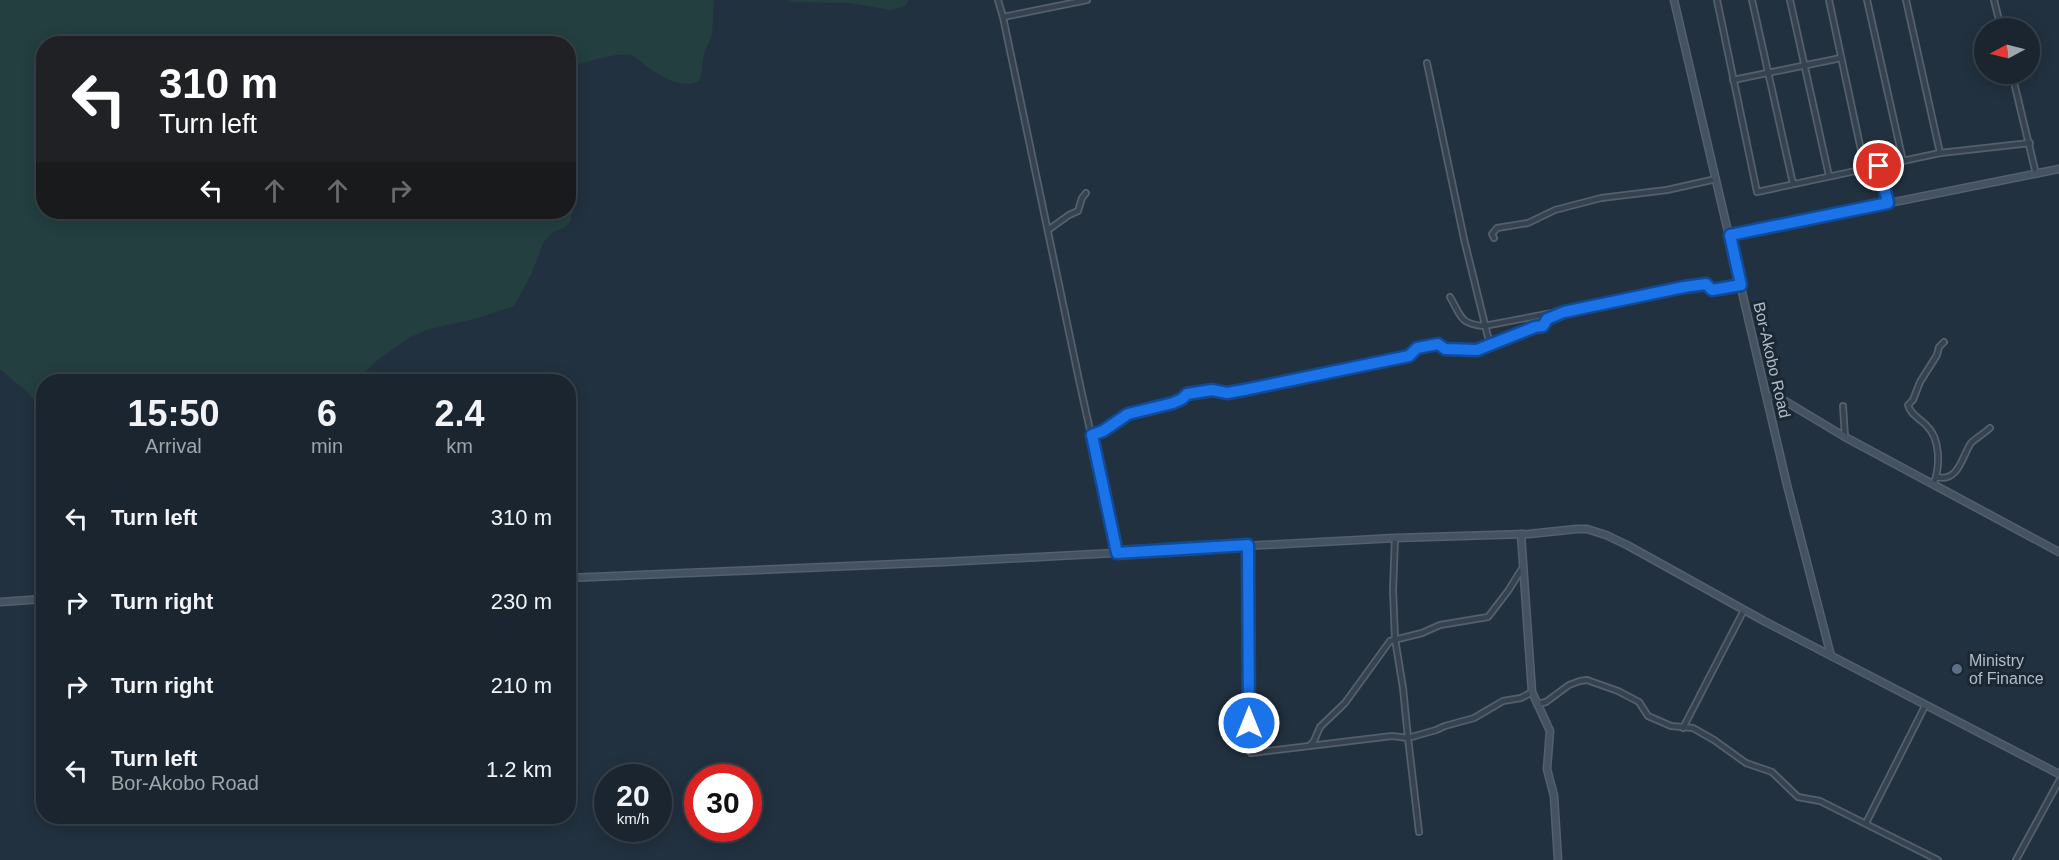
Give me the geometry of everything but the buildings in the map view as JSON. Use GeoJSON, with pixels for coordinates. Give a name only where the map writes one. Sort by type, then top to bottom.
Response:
{"type":"FeatureCollection","features":[{"type":"Feature","properties":{"kind":"street"},"geometry":{"type":"LineString","coordinates":[[998,0],[1117,553]]}},
{"type":"Feature","properties":{"kind":"street"},"geometry":{"type":"LineString","coordinates":[[1003,17],[1087,0]]}},
{"type":"Feature","properties":{"kind":"street","name":"Bor-Akobo Road"},"geometry":{"type":"LineString","coordinates":[[1674,0],[1787,485],[1831,656]]}},
{"type":"Feature","properties":{"kind":"street"},"geometry":{"type":"LineString","coordinates":[[1717,0],[1757,192],[1940,153],[2030,143]]}},
{"type":"Feature","properties":{"kind":"street"},"geometry":{"type":"LineString","coordinates":[[1752,0],[1794,184]]}},
{"type":"Feature","properties":{"kind":"street"},"geometry":{"type":"LineString","coordinates":[[1790,0],[1829,176]]}},
{"type":"Feature","properties":{"kind":"street"},"geometry":{"type":"LineString","coordinates":[[1829,0],[1865,169]]}},
{"type":"Feature","properties":{"kind":"street"},"geometry":{"type":"LineString","coordinates":[[1867,0],[1903,160]]}},
{"type":"Feature","properties":{"kind":"street"},"geometry":{"type":"LineString","coordinates":[[1906,0],[1940,153]]}},
{"type":"Feature","properties":{"kind":"street"},"geometry":{"type":"LineString","coordinates":[[1994,0],[1998,18]]}},
{"type":"Feature","properties":{"kind":"street"},"geometry":{"type":"LineString","coordinates":[[1733,80],[1841,58]]}},
{"type":"Feature","properties":{"kind":"street"},"geometry":{"type":"LineString","coordinates":[[1427,63],[1490,345]]}},
{"type":"Feature","properties":{"kind":"street"},"geometry":{"type":"LineString","coordinates":[[2015,84],[2036,174]]}},
{"type":"Feature","properties":{"kind":"street"},"geometry":{"type":"LineString","coordinates":[[1879,166],[1888,203]]}},
{"type":"Feature","properties":{"kind":"street"},"geometry":{"type":"LineString","coordinates":[[1730,235],[2059,169]]}},
{"type":"Feature","properties":{"kind":"street"},"geometry":{"type":"LineString","coordinates":[[1494,238],[1492,234],[1497,228],[1528,223],[1555,210],[1601,198],[1667,190],[1716,179]]}},
{"type":"Feature","properties":{"kind":"street"},"geometry":{"type":"LineString","coordinates":[[1048,230],[1078,211],[1086,194]]}},
{"type":"Feature","properties":{"kind":"street"},"geometry":{"type":"LineString","coordinates":[[1450,297],[1463,320],[1484,326],[1684,287],[1706,284],[1712,290],[1741,285]]}},
{"type":"Feature","properties":{"kind":"street"},"geometry":{"type":"LineString","coordinates":[[1092,435],[1103,431],[1128,414],[1173,403],[1187,394],[1212,390],[1235,392],[1409,356],[1417,348],[1438,344],[1445,349],[1477,350],[1543,326],[1547,319],[1564,312]]}},
{"type":"Feature","properties":{"kind":"street"},"geometry":{"type":"LineString","coordinates":[[1935,480],[1939,465],[1935,437],[1916,415],[1908,410],[1908,405],[1937,355],[1939,347],[1944,342]]}},
{"type":"Feature","properties":{"kind":"street"},"geometry":{"type":"LineString","coordinates":[[1768,398],[1775,395],[1845,436],[1935,480],[2059,552]]}},
{"type":"Feature","properties":{"kind":"street"},"geometry":{"type":"LineString","coordinates":[[1843,406],[1845,436]]}},
{"type":"Feature","properties":{"kind":"street"},"geometry":{"type":"LineString","coordinates":[[1935,480],[1950,477],[1961,467],[1970,444],[1990,428]]}},
{"type":"Feature","properties":{"kind":"street"},"geometry":{"type":"LineString","coordinates":[[576,578],[1395,538],[1521,534],[1587,529],[1606,535],[1743,610],[2059,774]]}},
{"type":"Feature","properties":{"kind":"street"},"geometry":{"type":"LineString","coordinates":[[1521,534],[1532,692],[1550,731],[1547,769],[1554,796],[1558,860]]}},
{"type":"Feature","properties":{"kind":"street"},"geometry":{"type":"LineString","coordinates":[[1395,538],[1393,590],[1395,639],[1403,688],[1419,832]]}},
{"type":"Feature","properties":{"kind":"street"},"geometry":{"type":"LineString","coordinates":[[1248,545],[1249,741],[1251,753],[1392,736],[1408,738],[1474,718],[1503,701],[1521,698],[1532,692]]}},
{"type":"Feature","properties":{"kind":"street"},"geometry":{"type":"LineString","coordinates":[[1309,746],[1314,741],[1320,727],[1346,703],[1390,641],[1422,633],[1440,625],[1488,617],[1523,567]]}},
{"type":"Feature","properties":{"kind":"street"},"geometry":{"type":"LineString","coordinates":[[0,602],[36,600]]}},
{"type":"Feature","properties":{"kind":"street"},"geometry":{"type":"LineString","coordinates":[[1683,728],[1743,610]]}},
{"type":"Feature","properties":{"kind":"street"},"geometry":{"type":"LineString","coordinates":[[1537,704],[1546,702],[1569,685],[1587,680],[1618,691],[1640,702],[1648,716],[1671,726],[1693,728],[1746,763],[1772,772],[1798,797],[1820,801],[1938,860]]}},
{"type":"Feature","properties":{"kind":"street"},"geometry":{"type":"LineString","coordinates":[[1866,823],[1925,706]]}},
{"type":"Feature","properties":{"kind":"street"},"geometry":{"type":"LineString","coordinates":[[2016,860],[2059,781]]}},
{"type":"Feature","properties":{"kind":"green space"},"geometry":{"type":"Polygon","coordinates":[[[0,0],[714,0],[712,35],[704,53],[700,80],[686,84],[671,81],[630,55],[610,56],[576,65],[576,36],[36,36],[36,219],[571,219],[565,227],[552,233],[543,243],[531,275],[514,306],[475,319],[429,329],[410,337],[376,361],[363,374],[36,374],[36,402],[0,369],[0,0]]]}},
{"type":"Feature","properties":{"kind":"green space"},"geometry":{"type":"Polygon","coordinates":[[[788,0],[909,0],[905,6],[891,10],[850,3],[788,0]]]}},
{"type":"Feature","properties":{"kind":"place","name":"Ministry of Finance"},"geometry":{"type":"Point","coordinates":[1957,669]}},
{"type":"Feature","properties":{"kind":"route"},"geometry":{"type":"LineString","coordinates":[[1249,723],[1248,545],[1117,553],[1092,435],[1103,431],[1128,414],[1173,403],[1187,394],[1212,390],[1227,393],[1244,390],[1409,356],[1417,348],[1438,344],[1445,349],[1477,350],[1543,326],[1547,319],[1564,312],[1684,287],[1706,284],[1712,290],[1741,285],[1730,235],[1888,203],[1879,166]]}}]}
